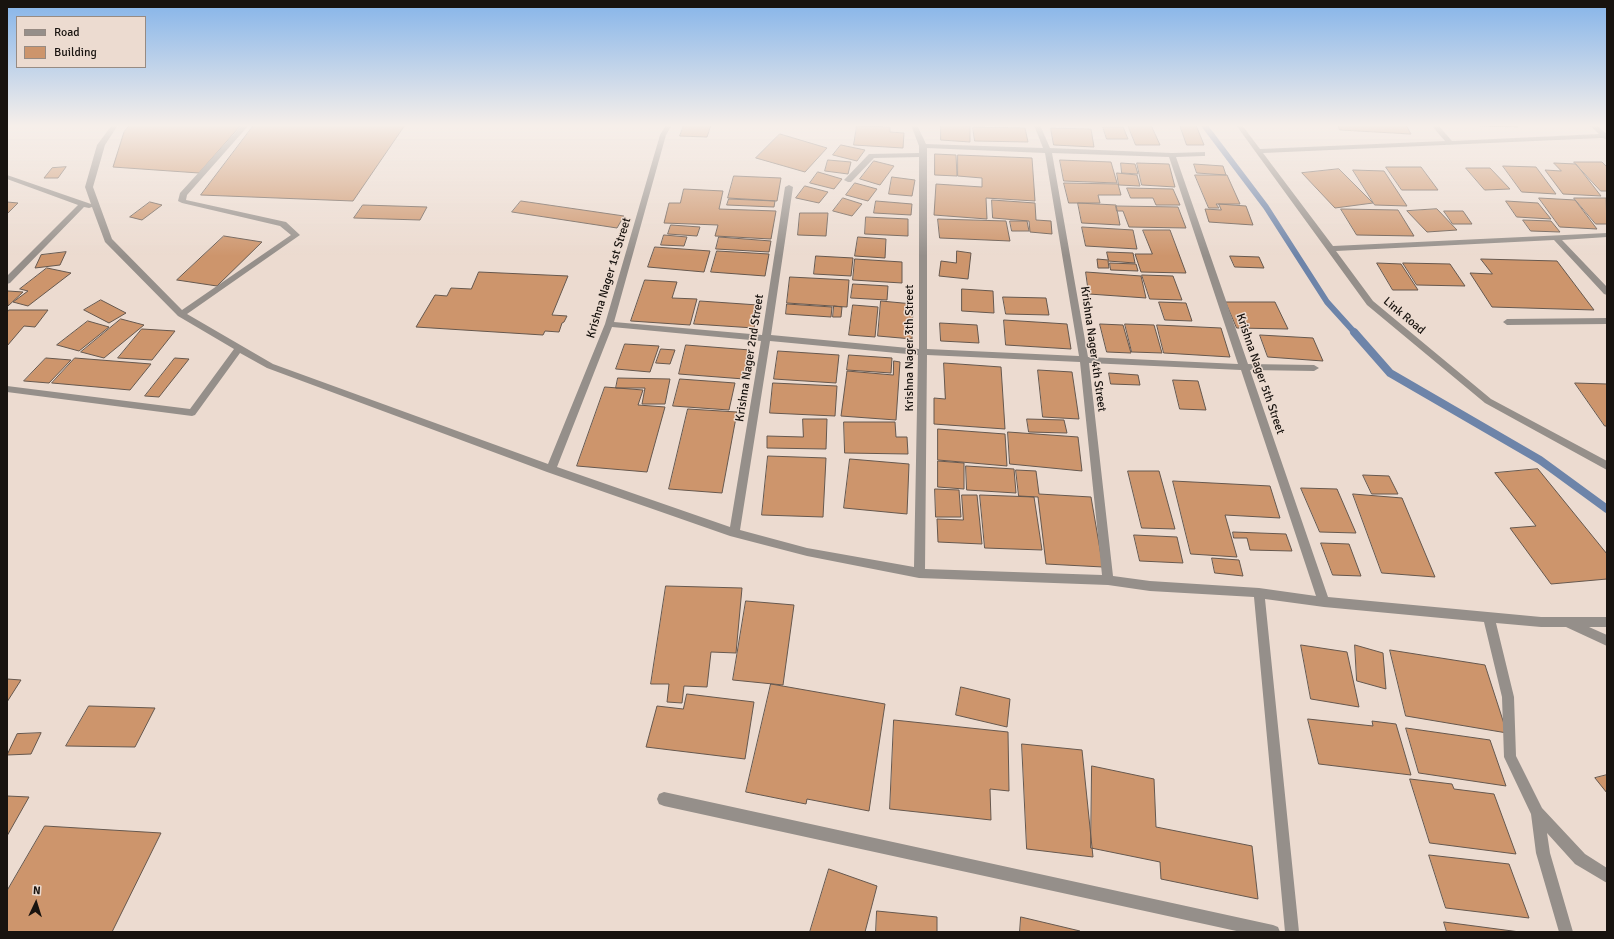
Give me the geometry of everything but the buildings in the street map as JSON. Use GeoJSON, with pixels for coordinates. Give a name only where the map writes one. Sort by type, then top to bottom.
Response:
{"type":"FeatureCollection","features":[{"type":"Feature","properties":{"kind":"street"},"geometry":{"type":"LineString","coordinates":[[94,169],[89,187],[108,240],[180,314],[270,366],[551,469],[734,533],[807,552],[919,573],[1108,580],[1150,586],[1259,593],[1324,602],[1489,618],[1541,622],[1607,622]]}},
{"type":"Feature","properties":{"kind":"street"},"geometry":{"type":"LineString","coordinates":[[180,314],[296,235],[283,224],[182,202],[183,195],[207,169]]}},
{"type":"Feature","properties":{"kind":"street","name":"Krishna Nager 1st Street"},"geometry":{"type":"LineString","coordinates":[[551,469],[609,324],[653,169]]}},
{"type":"Feature","properties":{"kind":"street"},"geometry":{"type":"LineString","coordinates":[[848,180],[859,169]]}},
{"type":"Feature","properties":{"kind":"street","name":"Krishna Nager 3th Street"},"geometry":{"type":"LineString","coordinates":[[919,573],[923,352],[923,169]]}},
{"type":"Feature","properties":{"kind":"street","name":"Krishna Nager 4th Street"},"geometry":{"type":"LineString","coordinates":[[1051,169],[1084,359],[1108,580]]}},
{"type":"Feature","properties":{"kind":"street","name":"Krishna Nager 5th Street"},"geometry":{"type":"LineString","coordinates":[[1177,169],[1324,602]]}},
{"type":"Feature","properties":{"kind":"street","name":"Link Road"},"geometry":{"type":"LineString","coordinates":[[1272,169],[1370,304],[1488,401],[1607,466]]}},
{"type":"Feature","properties":{"kind":"street"},"geometry":{"type":"LineString","coordinates":[[7,177],[96,208]]}},
{"type":"Feature","properties":{"kind":"street","name":"Krishna Nager 2nd Street"},"geometry":{"type":"LineString","coordinates":[[734,533],[789,187]]}},
{"type":"Feature","properties":{"kind":"street"},"geometry":{"type":"LineString","coordinates":[[7,281],[83,204]]}},
{"type":"Feature","properties":{"kind":"street"},"geometry":{"type":"LineString","coordinates":[[1331,249],[1607,235]]}},
{"type":"Feature","properties":{"kind":"street"},"geometry":{"type":"LineString","coordinates":[[1555,237],[1607,292]]}},
{"type":"Feature","properties":{"kind":"street"},"geometry":{"type":"LineString","coordinates":[[1507,322],[1607,321]]}},
{"type":"Feature","properties":{"kind":"street"},"geometry":{"type":"LineString","coordinates":[[609,324],[923,352],[1245,367],[1314,368]]}},
{"type":"Feature","properties":{"kind":"street"},"geometry":{"type":"LineString","coordinates":[[7,389],[192,413],[239,348]]}},
{"type":"Feature","properties":{"kind":"street"},"geometry":{"type":"LineString","coordinates":[[1259,593],[1292,932]]}},
{"type":"Feature","properties":{"kind":"street"},"geometry":{"type":"LineString","coordinates":[[1489,618],[1508,697],[1510,757],[1537,813],[1543,852],[1566,932]]}},
{"type":"Feature","properties":{"kind":"street"},"geometry":{"type":"LineString","coordinates":[[1566,622],[1607,641]]}},
{"type":"Feature","properties":{"kind":"street"},"geometry":{"type":"LineString","coordinates":[[664,799],[1272,932]]}},
{"type":"Feature","properties":{"kind":"street"},"geometry":{"type":"LineString","coordinates":[[1537,813],[1580,859],[1607,876]]}},
{"type":"Feature","properties":{"kind":"waterway"},"geometry":{"type":"LineString","coordinates":[[1237,169],[1266,207],[1327,302],[1355,333]]}},
{"type":"Feature","properties":{"kind":"waterway"},"geometry":{"type":"LineString","coordinates":[[1354,332],[1390,373],[1540,460],[1607,509]]}}]}
